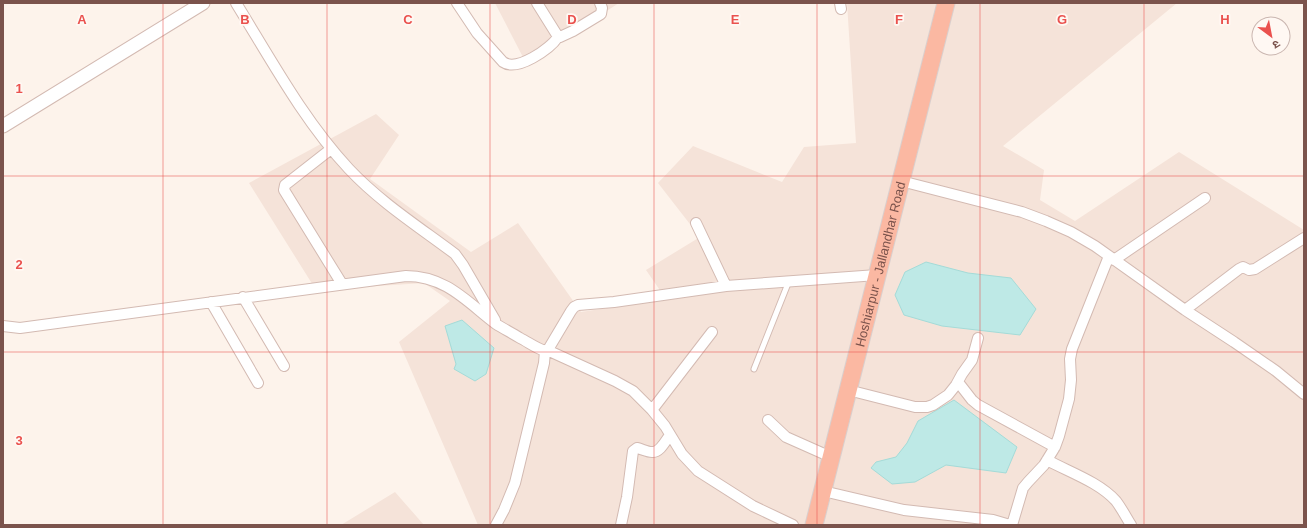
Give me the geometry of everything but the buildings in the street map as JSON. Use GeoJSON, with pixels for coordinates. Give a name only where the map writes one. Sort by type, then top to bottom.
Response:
{"type":"FeatureCollection","features":[{"type":"Feature","properties":{"kind":"highway","name":"Hoshiarpur - Jallandhar Road"},"geometry":{"type":"LineString","coordinates":[[814,525],[946,3]]}},
{"type":"Feature","properties":{"kind":"street"},"geometry":{"type":"LineString","coordinates":[[3,126],[203,3]]}},
{"type":"Feature","properties":{"kind":"street"},"geometry":{"type":"LineString","coordinates":[[236,3],[311,122],[331,149],[349,169],[376,194],[455,254],[464,265],[498,325]]}},
{"type":"Feature","properties":{"kind":"street"},"geometry":{"type":"LineString","coordinates":[[457,3],[477,33],[507,65],[532,58],[552,46],[558,37],[567,35],[600,14],[602,8],[600,3]]}},
{"type":"Feature","properties":{"kind":"street"},"geometry":{"type":"LineString","coordinates":[[537,3],[558,37]]}},
{"type":"Feature","properties":{"kind":"street"},"geometry":{"type":"LineString","coordinates":[[331,149],[285,184],[284,190],[342,284]]}},
{"type":"Feature","properties":{"kind":"street"},"geometry":{"type":"LineString","coordinates":[[901,181],[1022,212],[1071,232],[1112,258],[1185,310],[1276,371],[1304,394]]}},
{"type":"Feature","properties":{"kind":"street"},"geometry":{"type":"LineString","coordinates":[[823,491],[892,508],[993,520],[1011,525],[1023,488],[1047,460],[1055,446],[1069,399],[1071,380],[1070,358],[1072,349],[1112,258],[1205,198]]}},
{"type":"Feature","properties":{"kind":"street"},"geometry":{"type":"LineString","coordinates":[[696,223],[726,286]]}},
{"type":"Feature","properties":{"kind":"street"},"geometry":{"type":"LineString","coordinates":[[1185,310],[1239,269],[1243,267],[1249,270],[1255,269],[1304,238]]}},
{"type":"Feature","properties":{"kind":"street"},"geometry":{"type":"LineString","coordinates":[[496,525],[515,483],[546,350],[574,307],[578,305],[614,302],[726,286],[877,275]]}},
{"type":"Feature","properties":{"kind":"street"},"geometry":{"type":"LineString","coordinates":[[3,326],[12,328],[27,327],[406,276],[427,278],[451,288],[498,325],[531,344],[623,385],[633,391],[652,410],[670,434],[687,461],[698,471],[753,506],[793,525]]}},
{"type":"Feature","properties":{"kind":"street"},"geometry":{"type":"LineString","coordinates":[[243,297],[284,366]]}},
{"type":"Feature","properties":{"kind":"street"},"geometry":{"type":"LineString","coordinates":[[211,302],[258,383]]}},
{"type":"Feature","properties":{"kind":"street"},"geometry":{"type":"LineString","coordinates":[[652,410],[712,332]]}},
{"type":"Feature","properties":{"kind":"street"},"geometry":{"type":"LineString","coordinates":[[848,390],[916,407],[927,407],[939,402],[952,391],[972,360],[978,338]]}},
{"type":"Feature","properties":{"kind":"street"},"geometry":{"type":"LineString","coordinates":[[958,382],[972,400],[978,405],[1055,446]]}},
{"type":"Feature","properties":{"kind":"street"},"geometry":{"type":"LineString","coordinates":[[768,420],[786,437],[831,457]]}},
{"type":"Feature","properties":{"kind":"street"},"geometry":{"type":"LineString","coordinates":[[621,525],[627,497],[633,451],[637,448],[650,452],[656,452],[670,434]]}},
{"type":"Feature","properties":{"kind":"street"},"geometry":{"type":"LineString","coordinates":[[1047,460],[1092,483],[1108,494],[1124,513],[1130,525]]}},
{"type":"Feature","properties":{"kind":"lane"},"geometry":{"type":"LineString","coordinates":[[754,369],[789,281]]}},
{"type":"Feature","properties":{"kind":"shaded area"},"geometry":{"type":"Polygon","coordinates":[[[495,3],[619,3],[526,63],[495,3]]]}},
{"type":"Feature","properties":{"kind":"shaded area"},"geometry":{"type":"Polygon","coordinates":[[[847,3],[1177,3],[1003,146],[1044,170],[1040,200],[1075,221],[1179,152],[1304,230],[1304,525],[478,525],[399,342],[450,301],[424,283],[316,290],[249,183],[376,114],[399,135],[370,179],[471,252],[518,223],[581,312],[666,299],[646,270],[700,237],[658,183],[693,146],[782,182],[804,147],[856,143],[847,3]]]}},
{"type":"Feature","properties":{"kind":"shaded area"},"geometry":{"type":"Polygon","coordinates":[[[395,492],[424,525],[341,525],[395,492]]]}},
{"type":"Feature","properties":{"kind":"water"},"geometry":{"type":"Polygon","coordinates":[[[926,262],[968,273],[1011,278],[1036,309],[1020,335],[942,326],[904,315],[895,295],[905,272],[926,262]]]}},
{"type":"Feature","properties":{"kind":"water"},"geometry":{"type":"Polygon","coordinates":[[[462,320],[494,348],[486,374],[475,381],[454,369],[456,364],[445,326],[462,320]]]}},
{"type":"Feature","properties":{"kind":"water"},"geometry":{"type":"Polygon","coordinates":[[[954,400],[1017,447],[1006,473],[946,465],[915,482],[892,484],[871,468],[876,462],[896,457],[907,443],[918,421],[954,400]]]}}]}
